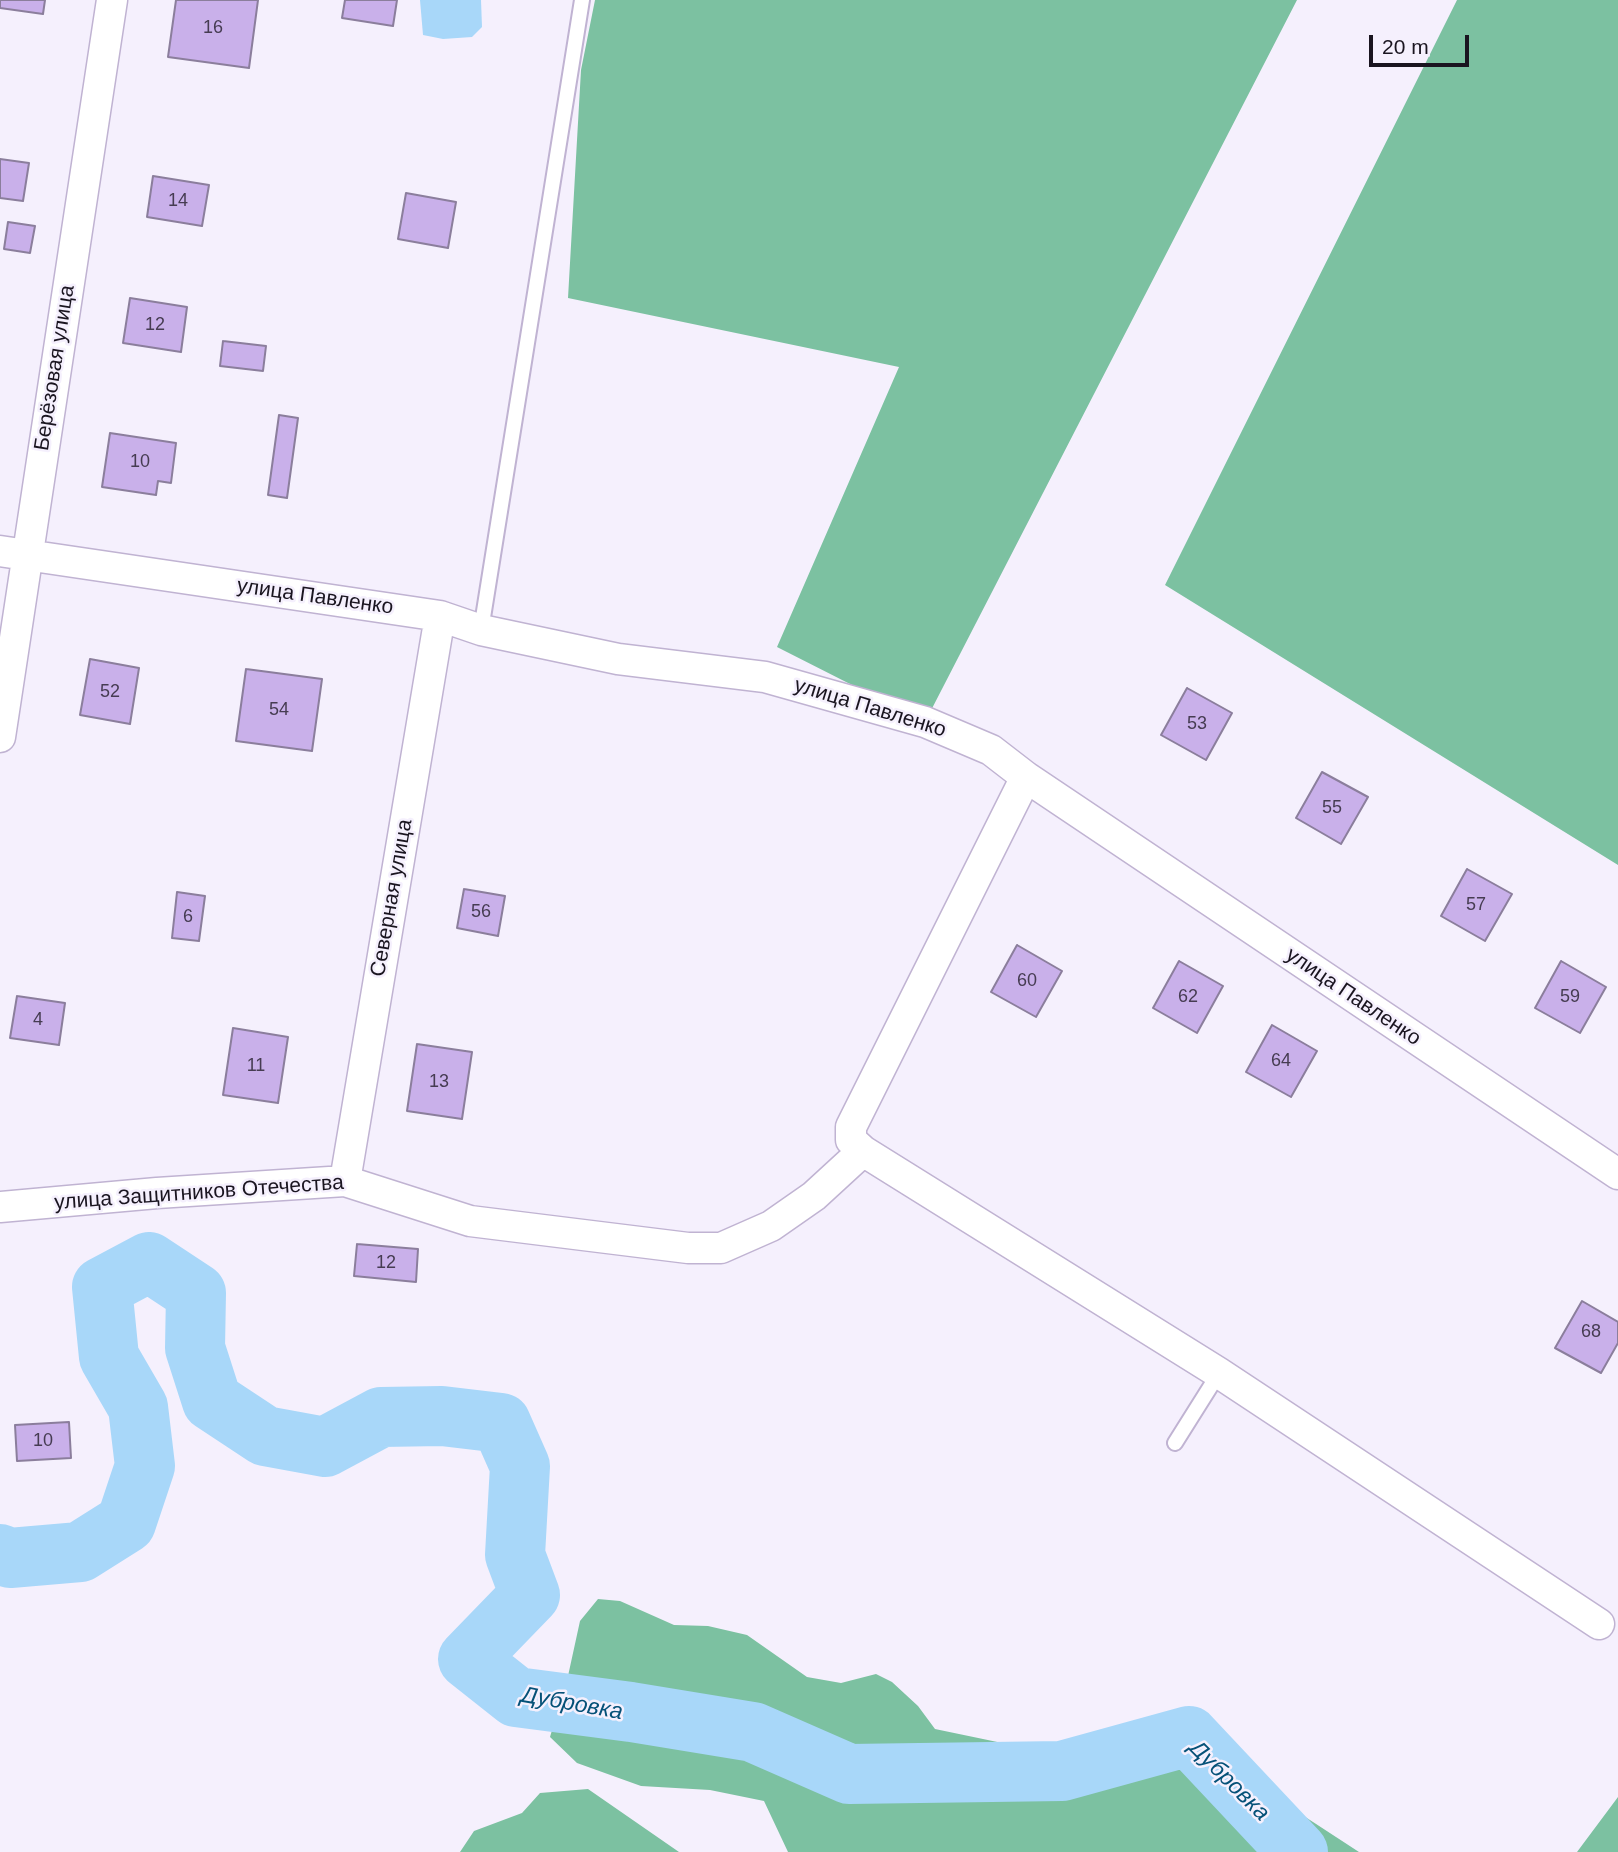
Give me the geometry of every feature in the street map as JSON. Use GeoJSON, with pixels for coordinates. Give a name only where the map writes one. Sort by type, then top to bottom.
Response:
{"type":"FeatureCollection","features":[{"type":"Feature","properties":{"kind":"street","name":"Берёзовая улица"},"geometry":{"type":"LineString","coordinates":[[0,737],[13,552],[112,0]]}},
{"type":"Feature","properties":{"kind":"street","name":"улица Павленко"},"geometry":{"type":"LineString","coordinates":[[13,552],[440,616],[481,630],[618,659],[765,677],[925,722],[991,750],[1618,1174]]}},
{"type":"Feature","properties":{"kind":"street","name":"Северная улица"},"geometry":{"type":"LineString","coordinates":[[345,1181],[440,616]]}},
{"type":"Feature","properties":{"kind":"street"},"geometry":{"type":"LineString","coordinates":[[1026,776],[851,1127],[851,1140],[1219,1373],[1599,1624]]}},
{"type":"Feature","properties":{"kind":"street","name":"улица Защитников Отечества"},"geometry":{"type":"LineString","coordinates":[[0,1207],[157,1193],[345,1181],[470,1221],[688,1248],[721,1248],[771,1226],[803,1203],[863,1150]]}},
{"type":"Feature","properties":{"kind":"lane"},"geometry":{"type":"LineString","coordinates":[[481,630],[582,0]]}},
{"type":"Feature","properties":{"kind":"lane"},"geometry":{"type":"LineString","coordinates":[[1175,1443],[1219,1373]]}},
{"type":"Feature","properties":{"kind":"green space"},"geometry":{"type":"Polygon","coordinates":[[[595,0],[1297,0],[925,722],[777,647],[899,367],[568,298],[581,70],[595,0]]]}},
{"type":"Feature","properties":{"kind":"green space"},"geometry":{"type":"Polygon","coordinates":[[[1457,0],[1618,0],[1618,865],[1165,585],[1457,0]]]}},
{"type":"Feature","properties":{"kind":"green space"},"geometry":{"type":"Polygon","coordinates":[[[598,1599],[620,1601],[674,1625],[708,1626],[747,1635],[807,1677],[841,1683],[876,1674],[892,1682],[918,1706],[935,1729],[1031,1749],[1202,1719],[1244,1777],[1359,1852],[788,1852],[764,1801],[710,1790],[641,1786],[577,1763],[550,1737],[568,1676],[580,1621],[598,1599]]]}},
{"type":"Feature","properties":{"kind":"green space"},"geometry":{"type":"Polygon","coordinates":[[[588,1789],[679,1852],[460,1852],[474,1831],[522,1813],[540,1793],[588,1789]]]}},
{"type":"Feature","properties":{"kind":"green space"},"geometry":{"type":"Polygon","coordinates":[[[1618,1797],[1618,1852],[1577,1852],[1618,1797]]]}},
{"type":"Feature","properties":{"kind":"water"},"geometry":{"type":"Polygon","coordinates":[[[420,0],[481,0],[482,27],[472,37],[443,39],[423,35],[420,0]]]}},
{"type":"Feature","properties":{"kind":"building"},"geometry":{"type":"Polygon","coordinates":[[[0,0],[45,0],[43,14],[0,8],[0,0]]]}},
{"type":"Feature","properties":{"kind":"building"},"geometry":{"type":"Polygon","coordinates":[[[176,0],[258,0],[249,68],[168,57],[176,0]]]}},
{"type":"Feature","properties":{"kind":"building"},"geometry":{"type":"Polygon","coordinates":[[[345,0],[397,0],[393,26],[342,18],[345,0]]]}},
{"type":"Feature","properties":{"kind":"building"},"geometry":{"type":"Polygon","coordinates":[[[0,159],[29,163],[23,201],[0,198],[0,159]]]}},
{"type":"Feature","properties":{"kind":"building"},"geometry":{"type":"Polygon","coordinates":[[[153,176],[209,185],[202,226],[147,217],[153,176]]]}},
{"type":"Feature","properties":{"kind":"building"},"geometry":{"type":"Polygon","coordinates":[[[406,193],[456,202],[448,248],[398,239],[406,193]]]}},
{"type":"Feature","properties":{"kind":"building"},"geometry":{"type":"Polygon","coordinates":[[[8,222],[35,226],[30,253],[4,249],[8,222]]]}},
{"type":"Feature","properties":{"kind":"building"},"geometry":{"type":"Polygon","coordinates":[[[130,298],[187,307],[181,352],[123,343],[130,298]]]}},
{"type":"Feature","properties":{"kind":"building"},"geometry":{"type":"Polygon","coordinates":[[[223,341],[266,346],[263,371],[220,366],[223,341]]]}},
{"type":"Feature","properties":{"kind":"building"},"geometry":{"type":"Polygon","coordinates":[[[279,415],[298,418],[287,498],[268,495],[279,415]]]}},
{"type":"Feature","properties":{"kind":"building"},"geometry":{"type":"Polygon","coordinates":[[[110,433],[176,443],[171,483],[158,481],[156,495],[102,487],[110,433]]]}},
{"type":"Feature","properties":{"kind":"building"},"geometry":{"type":"Polygon","coordinates":[[[90,659],[139,668],[130,724],[80,715],[90,659]]]}},
{"type":"Feature","properties":{"kind":"building"},"geometry":{"type":"Polygon","coordinates":[[[246,669],[322,679],[312,751],[236,741],[246,669]]]}},
{"type":"Feature","properties":{"kind":"building"},"geometry":{"type":"Polygon","coordinates":[[[1187,688],[1232,713],[1206,760],[1161,735],[1187,688]]]}},
{"type":"Feature","properties":{"kind":"building"},"geometry":{"type":"Polygon","coordinates":[[[1322,772],[1368,797],[1341,844],[1296,818],[1322,772]]]}},
{"type":"Feature","properties":{"kind":"building"},"geometry":{"type":"Polygon","coordinates":[[[1467,869],[1512,894],[1485,941],[1441,916],[1467,869]]]}},
{"type":"Feature","properties":{"kind":"building"},"geometry":{"type":"Polygon","coordinates":[[[464,889],[505,896],[498,936],[457,928],[464,889]]]}},
{"type":"Feature","properties":{"kind":"building"},"geometry":{"type":"Polygon","coordinates":[[[177,892],[205,896],[199,941],[172,938],[177,892]]]}},
{"type":"Feature","properties":{"kind":"building"},"geometry":{"type":"Polygon","coordinates":[[[1017,945],[1062,971],[1036,1017],[991,992],[1017,945]]]}},
{"type":"Feature","properties":{"kind":"building"},"geometry":{"type":"Polygon","coordinates":[[[1179,961],[1223,986],[1197,1033],[1153,1008],[1179,961]]]}},
{"type":"Feature","properties":{"kind":"building"},"geometry":{"type":"Polygon","coordinates":[[[1561,961],[1606,987],[1580,1033],[1535,1008],[1561,961]]]}},
{"type":"Feature","properties":{"kind":"building"},"geometry":{"type":"Polygon","coordinates":[[[17,996],[65,1003],[59,1045],[10,1038],[17,996]]]}},
{"type":"Feature","properties":{"kind":"building"},"geometry":{"type":"Polygon","coordinates":[[[1272,1025],[1317,1051],[1291,1097],[1246,1072],[1272,1025]]]}},
{"type":"Feature","properties":{"kind":"building"},"geometry":{"type":"Polygon","coordinates":[[[233,1028],[288,1037],[278,1103],[223,1095],[233,1028]]]}},
{"type":"Feature","properties":{"kind":"building"},"geometry":{"type":"Polygon","coordinates":[[[417,1044],[472,1052],[462,1119],[407,1111],[417,1044]]]}},
{"type":"Feature","properties":{"kind":"building"},"geometry":{"type":"Polygon","coordinates":[[[357,1244],[418,1249],[416,1282],[354,1276],[357,1244]]]}},
{"type":"Feature","properties":{"kind":"building"},"geometry":{"type":"Polygon","coordinates":[[[1582,1301],[1618,1322],[1618,1343],[1601,1373],[1555,1348],[1582,1301]]]}},
{"type":"Feature","properties":{"kind":"building"},"geometry":{"type":"Polygon","coordinates":[[[69,1422],[71,1458],[17,1461],[15,1425],[69,1422]]]}},
{"type":"Feature","properties":{"kind":"waterway","name":"Дубровка"},"geometry":{"type":"LineString","coordinates":[[0,1554],[10,1558],[80,1552],[126,1523],[145,1466],[138,1407],[109,1357],[102,1287],[149,1262],[196,1293],[195,1348],[212,1401],[265,1436],[325,1447],[381,1417],[442,1416],[501,1423],[520,1466],[515,1555],[530,1595],[468,1659],[516,1697],[753,1732],[849,1774],[1062,1771],[1189,1736],[1298,1852]]}}]}
